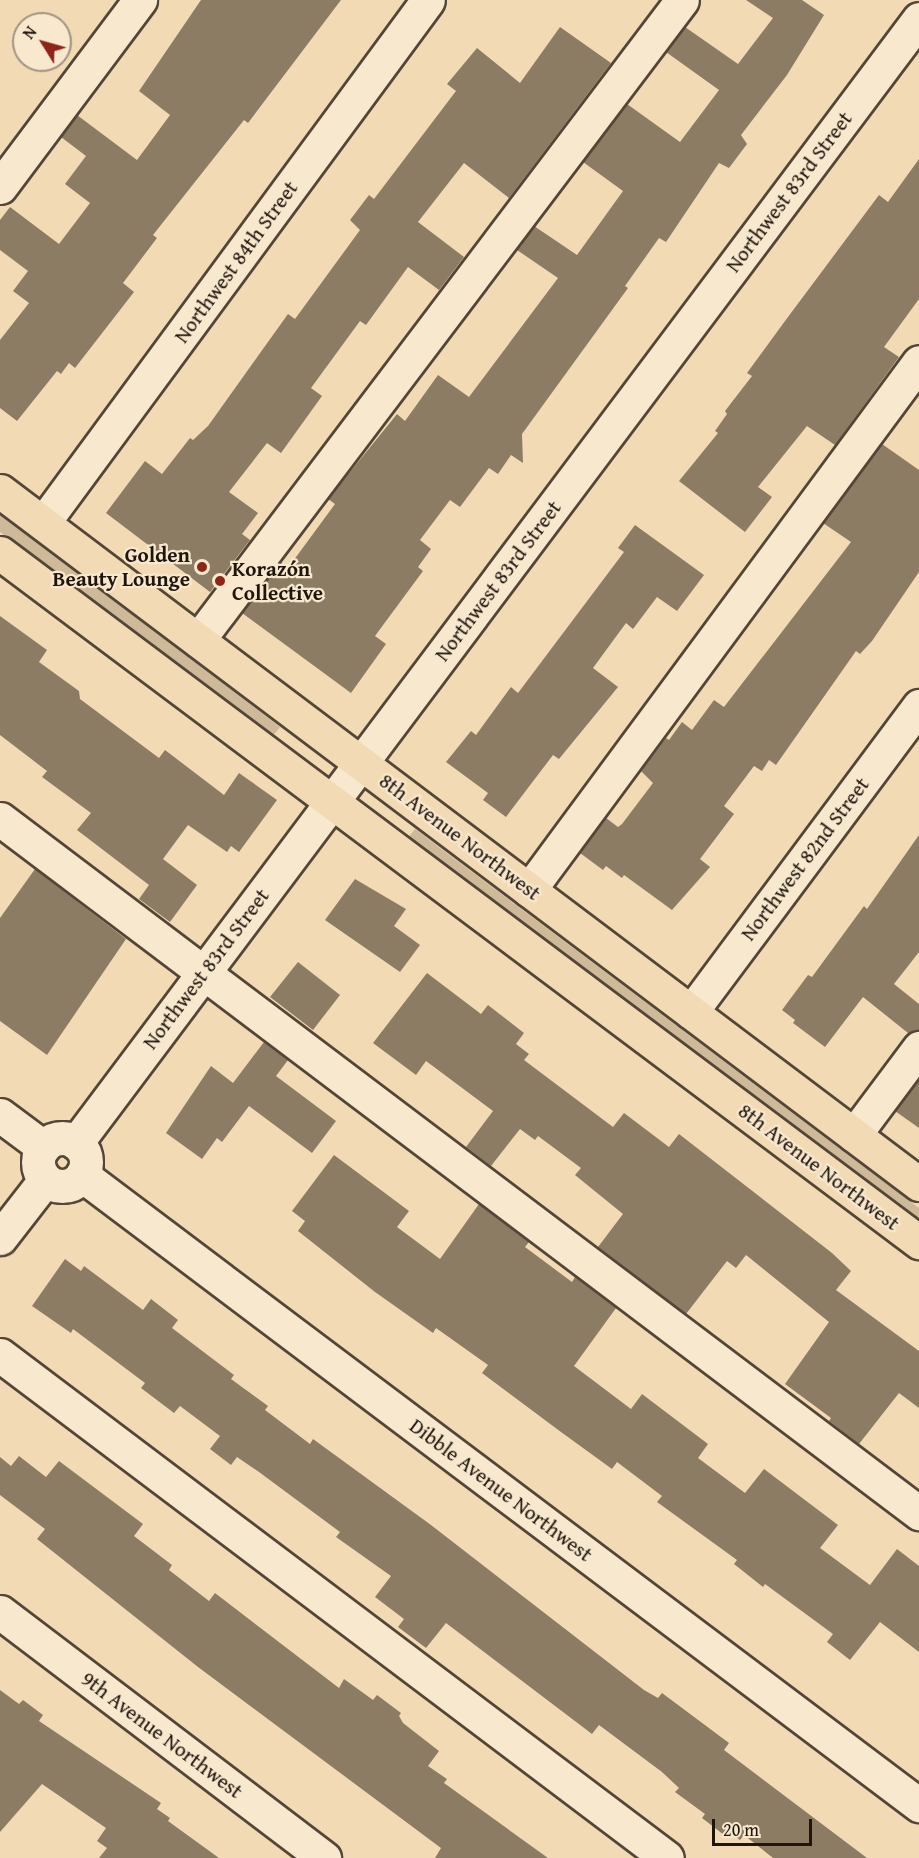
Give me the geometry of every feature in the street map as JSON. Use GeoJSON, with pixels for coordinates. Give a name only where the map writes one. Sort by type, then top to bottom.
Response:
{"type":"FeatureCollection","features":[{"type":"Feature","properties":{"kind":"main road","name":"8th Avenue Northwest"},"geometry":{"type":"LineString","coordinates":[[0,491],[919,1184]]}},
{"type":"Feature","properties":{"kind":"main road","name":"8th Avenue Northwest"},"geometry":{"type":"LineString","coordinates":[[0,552],[919,1242]]}},
{"type":"Feature","properties":{"kind":"street"},"geometry":{"type":"LineString","coordinates":[[0,187],[140,0]]}},
{"type":"Feature","properties":{"kind":"street","name":"Northwest 84th Street"},"geometry":{"type":"LineString","coordinates":[[43,523],[428,0]]}},
{"type":"Feature","properties":{"kind":"street"},"geometry":{"type":"LineString","coordinates":[[198,640],[682,0]]}},
{"type":"Feature","properties":{"kind":"street","name":"Northwest 83rd Street"},"geometry":{"type":"LineString","coordinates":[[76,1143],[919,19]]}},
{"type":"Feature","properties":{"kind":"street"},"geometry":{"type":"LineString","coordinates":[[529,890],[919,362]]}},
{"type":"Feature","properties":{"kind":"street","name":"Northwest 82nd Street"},"geometry":{"type":"LineString","coordinates":[[691,1012],[919,706]]}},
{"type":"Feature","properties":{"kind":"street"},"geometry":{"type":"LineString","coordinates":[[0,819],[919,1513]]}},
{"type":"Feature","properties":{"kind":"street"},"geometry":{"type":"LineString","coordinates":[[854,1135],[919,1048]]}},
{"type":"Feature","properties":{"kind":"street"},"geometry":{"type":"LineString","coordinates":[[0,1115],[42,1147]]}},
{"type":"Feature","properties":{"kind":"street"},"geometry":{"type":"LineString","coordinates":[[58,1138],[76,1143],[86,1158],[82,1175],[69,1185],[45,1180],[37,1165],[42,1147],[58,1138]]}},
{"type":"Feature","properties":{"kind":"street","name":"Dibble Avenue Northwest"},"geometry":{"type":"LineString","coordinates":[[82,1175],[919,1805]]}},
{"type":"Feature","properties":{"kind":"street"},"geometry":{"type":"LineString","coordinates":[[0,1238],[45,1180]]}},
{"type":"Feature","properties":{"kind":"street"},"geometry":{"type":"LineString","coordinates":[[0,1355],[667,1858]]}},
{"type":"Feature","properties":{"kind":"street","name":"9th Avenue Northwest"},"geometry":{"type":"LineString","coordinates":[[0,1612],[324,1858]]}},
{"type":"Feature","properties":{"kind":"shaded area"},"geometry":{"type":"Polygon","coordinates":[[[0,512],[280,727],[271,739],[0,532],[0,512]]]}},
{"type":"Feature","properties":{"kind":"shaded area"},"geometry":{"type":"Polygon","coordinates":[[[415,829],[919,1208],[919,1224],[407,839],[415,829]]]}},
{"type":"Feature","properties":{"kind":"building"},"geometry":{"type":"Polygon","coordinates":[[[201,0],[341,0],[248,123],[244,120],[153,235],[157,238],[123,283],[134,292],[75,368],[69,363],[61,374],[57,371],[17,421],[0,408],[0,340],[29,303],[13,291],[28,271],[0,250],[0,220],[10,207],[59,244],[90,203],[65,184],[86,156],[61,137],[77,115],[137,160],[170,115],[139,91],[201,0]]]}},
{"type":"Feature","properties":{"kind":"building"},"geometry":{"type":"Polygon","coordinates":[[[746,0],[802,0],[824,15],[787,75],[741,135],[747,144],[729,168],[719,163],[666,242],[659,238],[625,286],[628,288],[522,434],[523,463],[511,455],[498,474],[489,468],[460,507],[450,500],[420,540],[431,549],[418,567],[423,571],[375,636],[386,644],[351,693],[242,613],[280,562],[288,568],[335,504],[328,499],[397,414],[405,421],[438,375],[469,397],[558,278],[517,250],[534,226],[577,255],[623,191],[583,162],[627,104],[680,142],[719,90],[666,52],[685,27],[738,64],[773,18],[746,0]]]}},
{"type":"Feature","properties":{"kind":"building"},"geometry":{"type":"Polygon","coordinates":[[[560,27],[611,63],[509,198],[464,163],[418,222],[464,257],[439,290],[408,267],[366,325],[360,321],[311,388],[322,396],[281,453],[267,443],[229,492],[258,513],[242,534],[250,540],[210,592],[106,513],[145,461],[162,474],[190,438],[193,440],[208,426],[288,314],[295,319],[360,230],[350,220],[369,195],[374,199],[456,91],[447,84],[477,48],[520,83],[560,27]]]}},
{"type":"Feature","properties":{"kind":"building"},"geometry":{"type":"Polygon","coordinates":[[[919,159],[919,299],[884,347],[899,357],[835,445],[807,426],[758,487],[772,497],[745,532],[679,481],[718,433],[715,431],[727,414],[725,411],[752,376],[747,373],[785,321],[879,195],[888,202],[919,159]]]}},
{"type":"Feature","properties":{"kind":"building"},"geometry":{"type":"Polygon","coordinates":[[[882,444],[919,470],[919,572],[872,641],[860,654],[856,651],[776,765],[769,760],[762,771],[754,766],[724,806],[734,814],[700,859],[710,867],[672,910],[624,875],[622,878],[606,866],[603,870],[580,853],[606,818],[618,827],[622,824],[653,783],[641,771],[666,738],[669,740],[682,722],[692,730],[714,700],[724,707],[851,542],[823,523],[882,444]]]}},
{"type":"Feature","properties":{"kind":"building"},"geometry":{"type":"Polygon","coordinates":[[[635,525],[704,575],[677,611],[657,597],[633,629],[626,623],[593,668],[618,687],[559,759],[553,755],[506,817],[483,800],[488,793],[446,762],[471,731],[476,735],[511,687],[518,693],[624,552],[618,548],[635,525]]]}},
{"type":"Feature","properties":{"kind":"building"},"geometry":{"type":"Polygon","coordinates":[[[0,616],[47,650],[39,662],[79,691],[80,699],[159,758],[165,750],[224,795],[239,773],[277,800],[239,852],[231,846],[227,852],[188,825],[163,859],[197,885],[170,922],[139,899],[149,885],[77,830],[91,813],[42,777],[47,771],[0,735],[0,616]]]}},
{"type":"Feature","properties":{"kind":"building"},"geometry":{"type":"Polygon","coordinates":[[[919,835],[919,952],[894,984],[919,1004],[919,1030],[908,1033],[863,997],[825,1047],[793,1023],[795,1020],[782,1010],[808,975],[812,977],[864,906],[867,909],[919,835]]]}},
{"type":"Feature","properties":{"kind":"building"},"geometry":{"type":"Polygon","coordinates":[[[35,869],[126,939],[47,1055],[0,1021],[0,918],[35,869]]]}},
{"type":"Feature","properties":{"kind":"building"},"geometry":{"type":"Polygon","coordinates":[[[355,879],[406,909],[394,926],[420,945],[400,972],[325,920],[355,879]]]}},
{"type":"Feature","properties":{"kind":"building"},"geometry":{"type":"Polygon","coordinates":[[[298,962],[340,995],[313,1030],[270,997],[298,962]]]}},
{"type":"Feature","properties":{"kind":"building"},"geometry":{"type":"Polygon","coordinates":[[[427,973],[481,1014],[488,1005],[524,1033],[516,1044],[529,1054],[524,1060],[613,1127],[624,1113],[669,1147],[679,1134],[832,1253],[851,1271],[836,1290],[919,1351],[919,1408],[899,1393],[859,1444],[829,1421],[831,1418],[785,1384],[829,1322],[746,1255],[736,1268],[727,1261],[686,1314],[598,1247],[623,1214],[575,1175],[581,1168],[538,1136],[535,1140],[520,1129],[491,1166],[466,1147],[493,1111],[426,1061],[416,1075],[373,1043],[427,973]]]}},
{"type":"Feature","properties":{"kind":"building"},"geometry":{"type":"Polygon","coordinates":[[[264,1042],[288,1060],[276,1076],[336,1121],[312,1153],[249,1106],[222,1142],[217,1138],[202,1159],[166,1133],[211,1066],[233,1083],[264,1042]]]}},
{"type":"Feature","properties":{"kind":"building"},"geometry":{"type":"Polygon","coordinates":[[[919,1079],[919,1128],[895,1111],[919,1079]]]}},
{"type":"Feature","properties":{"kind":"building"},"geometry":{"type":"Polygon","coordinates":[[[334,1155],[409,1211],[397,1227],[440,1259],[479,1204],[529,1242],[525,1247],[572,1282],[575,1277],[616,1308],[574,1366],[631,1409],[642,1394],[708,1444],[698,1458],[745,1493],[764,1469],[838,1525],[820,1548],[870,1585],[897,1549],[919,1566],[919,1652],[880,1622],[850,1660],[827,1642],[833,1634],[765,1584],[763,1587],[734,1564],[737,1560],[657,1502],[662,1496],[617,1462],[612,1469],[561,1432],[482,1373],[488,1365],[436,1328],[433,1333],[375,1292],[298,1231],[305,1221],[292,1211],[334,1155]]]}},
{"type":"Feature","properties":{"kind":"building"},"geometry":{"type":"Polygon","coordinates":[[[65,1259],[81,1271],[84,1266],[143,1310],[151,1299],[178,1320],[172,1328],[234,1375],[231,1379],[268,1406],[265,1410],[310,1444],[313,1439],[431,1525],[644,1690],[658,1698],[662,1693],[729,1743],[724,1750],[867,1858],[773,1858],[744,1835],[740,1840],[727,1830],[724,1835],[702,1818],[705,1814],[675,1792],[679,1788],[662,1772],[599,1725],[592,1734],[446,1623],[426,1648],[398,1627],[404,1619],[375,1597],[391,1576],[336,1537],[340,1532],[259,1472],[237,1457],[231,1465],[210,1449],[220,1436],[180,1406],[174,1413],[141,1388],[145,1383],[73,1329],[71,1333],[32,1306],[65,1259]]]}},
{"type":"Feature","properties":{"kind":"building"},"geometry":{"type":"Polygon","coordinates":[[[19,1456],[46,1477],[59,1461],[143,1524],[134,1536],[172,1565],[169,1570],[209,1601],[215,1593],[339,1688],[344,1679],[373,1700],[377,1695],[401,1713],[399,1716],[403,1723],[439,1751],[428,1766],[447,1779],[444,1783],[548,1858],[435,1858],[441,1848],[198,1667],[37,1539],[45,1529],[0,1495],[0,1457],[11,1466],[19,1456]]]}},
{"type":"Feature","properties":{"kind":"building"},"geometry":{"type":"Polygon","coordinates":[[[0,1690],[19,1704],[23,1700],[43,1715],[39,1721],[161,1803],[157,1809],[170,1818],[168,1821],[219,1858],[99,1858],[107,1848],[97,1841],[106,1828],[42,1784],[0,1832],[0,1690]]]}},
{"type":"Feature","properties":{"kind":"place","name":"Golden Beauty Lounge"},"geometry":{"type":"Point","coordinates":[202,567]}},
{"type":"Feature","properties":{"kind":"place","name":"Korazón Collective"},"geometry":{"type":"Point","coordinates":[220,581]}}]}
